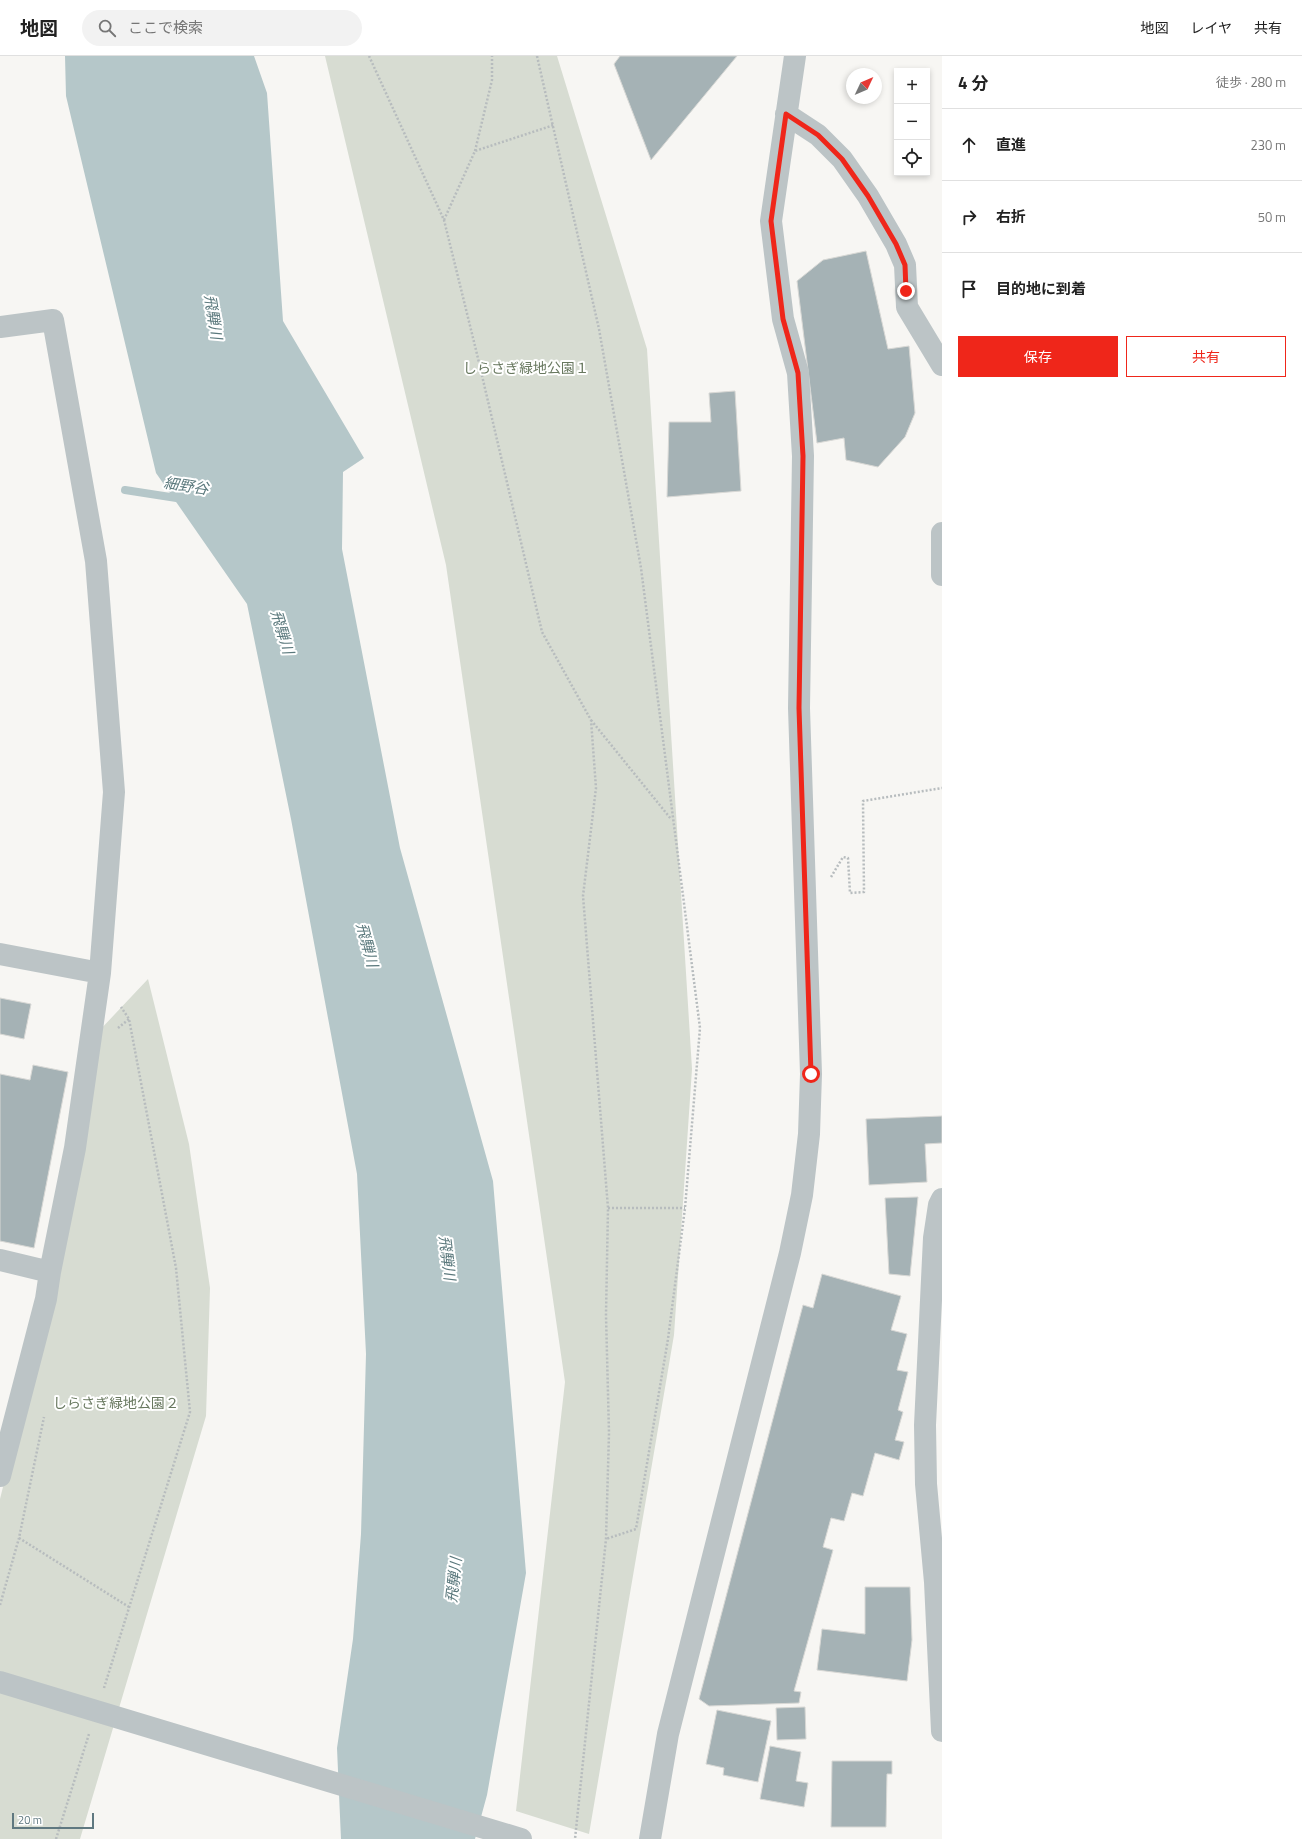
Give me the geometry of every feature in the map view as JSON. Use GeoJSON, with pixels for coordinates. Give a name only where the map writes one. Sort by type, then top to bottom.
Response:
{"type":"FeatureCollection","features":[{"type":"Feature","properties":{"kind":"street"},"geometry":{"type":"LineString","coordinates":[[650,1839],[668,1734],[790,1253],[802,1195],[809,1134],[811,1074],[799,708],[803,456],[798,373],[783,319],[771,221],[795,56]]}},
{"type":"Feature","properties":{"kind":"street"},"geometry":{"type":"LineString","coordinates":[[786,114],[818,135],[842,159],[868,196],[896,244],[905,265],[907,308],[942,365]]}},
{"type":"Feature","properties":{"kind":"street"},"geometry":{"type":"LineString","coordinates":[[0,327],[53,320],[96,561],[114,792],[100,973],[75,1148],[46,1299],[0,1476]]}},
{"type":"Feature","properties":{"kind":"street"},"geometry":{"type":"LineString","coordinates":[[942,533],[942,576]]}},
{"type":"Feature","properties":{"kind":"street"},"geometry":{"type":"LineString","coordinates":[[0,954],[100,973]]}},
{"type":"Feature","properties":{"kind":"street"},"geometry":{"type":"LineString","coordinates":[[942,1198],[939,1205],[934,1238],[925,1425],[926,1484],[935,1589],[942,1731]]}},
{"type":"Feature","properties":{"kind":"street"},"geometry":{"type":"LineString","coordinates":[[0,1260],[50,1272]]}},
{"type":"Feature","properties":{"kind":"street"},"geometry":{"type":"LineString","coordinates":[[0,1682],[521,1839]]}},
{"type":"Feature","properties":{"kind":"path"},"geometry":{"type":"LineString","coordinates":[[369,56],[444,220],[542,632],[591,720],[672,820]]}},
{"type":"Feature","properties":{"kind":"path"},"geometry":{"type":"LineString","coordinates":[[444,220],[474,151],[492,80],[492,56]]}},
{"type":"Feature","properties":{"kind":"path"},"geometry":{"type":"LineString","coordinates":[[536,56],[554,125],[599,329],[641,568],[672,820],[700,1028],[685,1208],[668,1339],[636,1529],[606,1539]]}},
{"type":"Feature","properties":{"kind":"path"},"geometry":{"type":"LineString","coordinates":[[474,151],[554,125]]}},
{"type":"Feature","properties":{"kind":"path"},"geometry":{"type":"LineString","coordinates":[[575,1839],[606,1539],[609,1433],[606,1315],[608,1208],[583,896],[596,788],[591,720]]}},
{"type":"Feature","properties":{"kind":"path"},"geometry":{"type":"LineString","coordinates":[[805,893],[822,892],[843,857],[848,858],[850,893],[864,892],[863,801],[942,788]]}},
{"type":"Feature","properties":{"kind":"path"},"geometry":{"type":"LineString","coordinates":[[103,1690],[190,1412],[176,1268],[129,1019],[120,1006]]}},
{"type":"Feature","properties":{"kind":"path"},"geometry":{"type":"LineString","coordinates":[[608,1208],[685,1208]]}},
{"type":"Feature","properties":{"kind":"path"},"geometry":{"type":"LineString","coordinates":[[19,1538],[129,1607]]}},
{"type":"Feature","properties":{"kind":"path"},"geometry":{"type":"LineString","coordinates":[[56,1839],[91,1727]]}},
{"type":"Feature","properties":{"kind":"green space","name":"しらさぎ緑地公園１"},"geometry":{"type":"Polygon","coordinates":[[[325,56],[557,56],[647,349],[692,1069],[674,1335],[589,1834],[516,1811],[565,1382],[446,565],[325,56]]]}},
{"type":"Feature","properties":{"kind":"green space","name":"しらさぎ緑地公園２"},"geometry":{"type":"Polygon","coordinates":[[[148,979],[189,1144],[210,1288],[206,1416],[80,1839],[0,1839],[0,1499],[74,1202],[98,1032],[148,979]]]}},
{"type":"Feature","properties":{"kind":"water","name":"飛騨川"},"geometry":{"type":"Polygon","coordinates":[[[65,56],[254,56],[267,93],[283,321],[364,458],[343,472],[342,549],[400,848],[493,1181],[526,1573],[487,1795],[475,1839],[341,1839],[337,1748],[353,1639],[361,1534],[366,1354],[357,1174],[291,819],[247,604],[156,473],[66,96],[65,56]]]}},
{"type":"Feature","properties":{"kind":"building"},"geometry":{"type":"Polygon","coordinates":[[[620,56],[737,56],[651,160],[614,64],[620,56]]]}},
{"type":"Feature","properties":{"kind":"building"},"geometry":{"type":"Polygon","coordinates":[[[866,251],[888,349],[909,346],[915,413],[905,437],[878,467],[846,460],[844,438],[817,443],[797,281],[823,260],[866,251]]]}},
{"type":"Feature","properties":{"kind":"building"},"geometry":{"type":"Polygon","coordinates":[[[735,391],[741,491],[667,497],[669,422],[711,422],[709,393],[735,391]]]}},
{"type":"Feature","properties":{"kind":"building"},"geometry":{"type":"Polygon","coordinates":[[[0,998],[31,1004],[24,1039],[0,1034],[0,998]]]}},
{"type":"Feature","properties":{"kind":"building"},"geometry":{"type":"Polygon","coordinates":[[[33,1065],[68,1072],[34,1248],[0,1241],[0,1074],[30,1080],[33,1065]]]}},
{"type":"Feature","properties":{"kind":"building"},"geometry":{"type":"Polygon","coordinates":[[[942,1116],[942,1143],[925,1144],[927,1182],[869,1185],[866,1119],[942,1116]]]}},
{"type":"Feature","properties":{"kind":"building"},"geometry":{"type":"Polygon","coordinates":[[[918,1197],[910,1276],[889,1274],[885,1198],[918,1197]]]}},
{"type":"Feature","properties":{"kind":"building"},"geometry":{"type":"Polygon","coordinates":[[[822,1274],[901,1296],[891,1330],[907,1334],[897,1370],[908,1372],[898,1410],[903,1412],[895,1440],[904,1442],[899,1460],[875,1453],[863,1496],[852,1493],[844,1521],[831,1518],[823,1547],[833,1550],[794,1691],[801,1692],[799,1703],[709,1706],[699,1699],[803,1305],[813,1308],[822,1274]]]}},
{"type":"Feature","properties":{"kind":"building"},"geometry":{"type":"Polygon","coordinates":[[[865,1587],[910,1587],[912,1640],[907,1681],[817,1670],[822,1629],[865,1634],[865,1587]]]}},
{"type":"Feature","properties":{"kind":"building"},"geometry":{"type":"Polygon","coordinates":[[[805,1707],[806,1739],[777,1740],[776,1708],[805,1707]]]}},
{"type":"Feature","properties":{"kind":"building"},"geometry":{"type":"Polygon","coordinates":[[[717,1710],[771,1721],[758,1782],[723,1775],[724,1768],[706,1764],[717,1710]]]}},
{"type":"Feature","properties":{"kind":"building"},"geometry":{"type":"Polygon","coordinates":[[[770,1746],[801,1752],[796,1781],[808,1783],[804,1807],[760,1799],[770,1746]]]}},
{"type":"Feature","properties":{"kind":"building"},"geometry":{"type":"Polygon","coordinates":[[[832,1761],[892,1761],[892,1774],[887,1774],[886,1827],[831,1827],[832,1761]]]}},
{"type":"Feature","properties":{"kind":"waterway","name":"細野谷"},"geometry":{"type":"LineString","coordinates":[[125,490],[183,499]]}},
{"type":"Feature","properties":{"kind":"route"},"geometry":{"type":"LineString","coordinates":[[811,1074],[799,708],[803,456],[798,373],[783,319],[771,221],[774,190],[786,114],[818,135],[842,159],[868,196],[896,244],[905,265],[906,291]]}}]}
